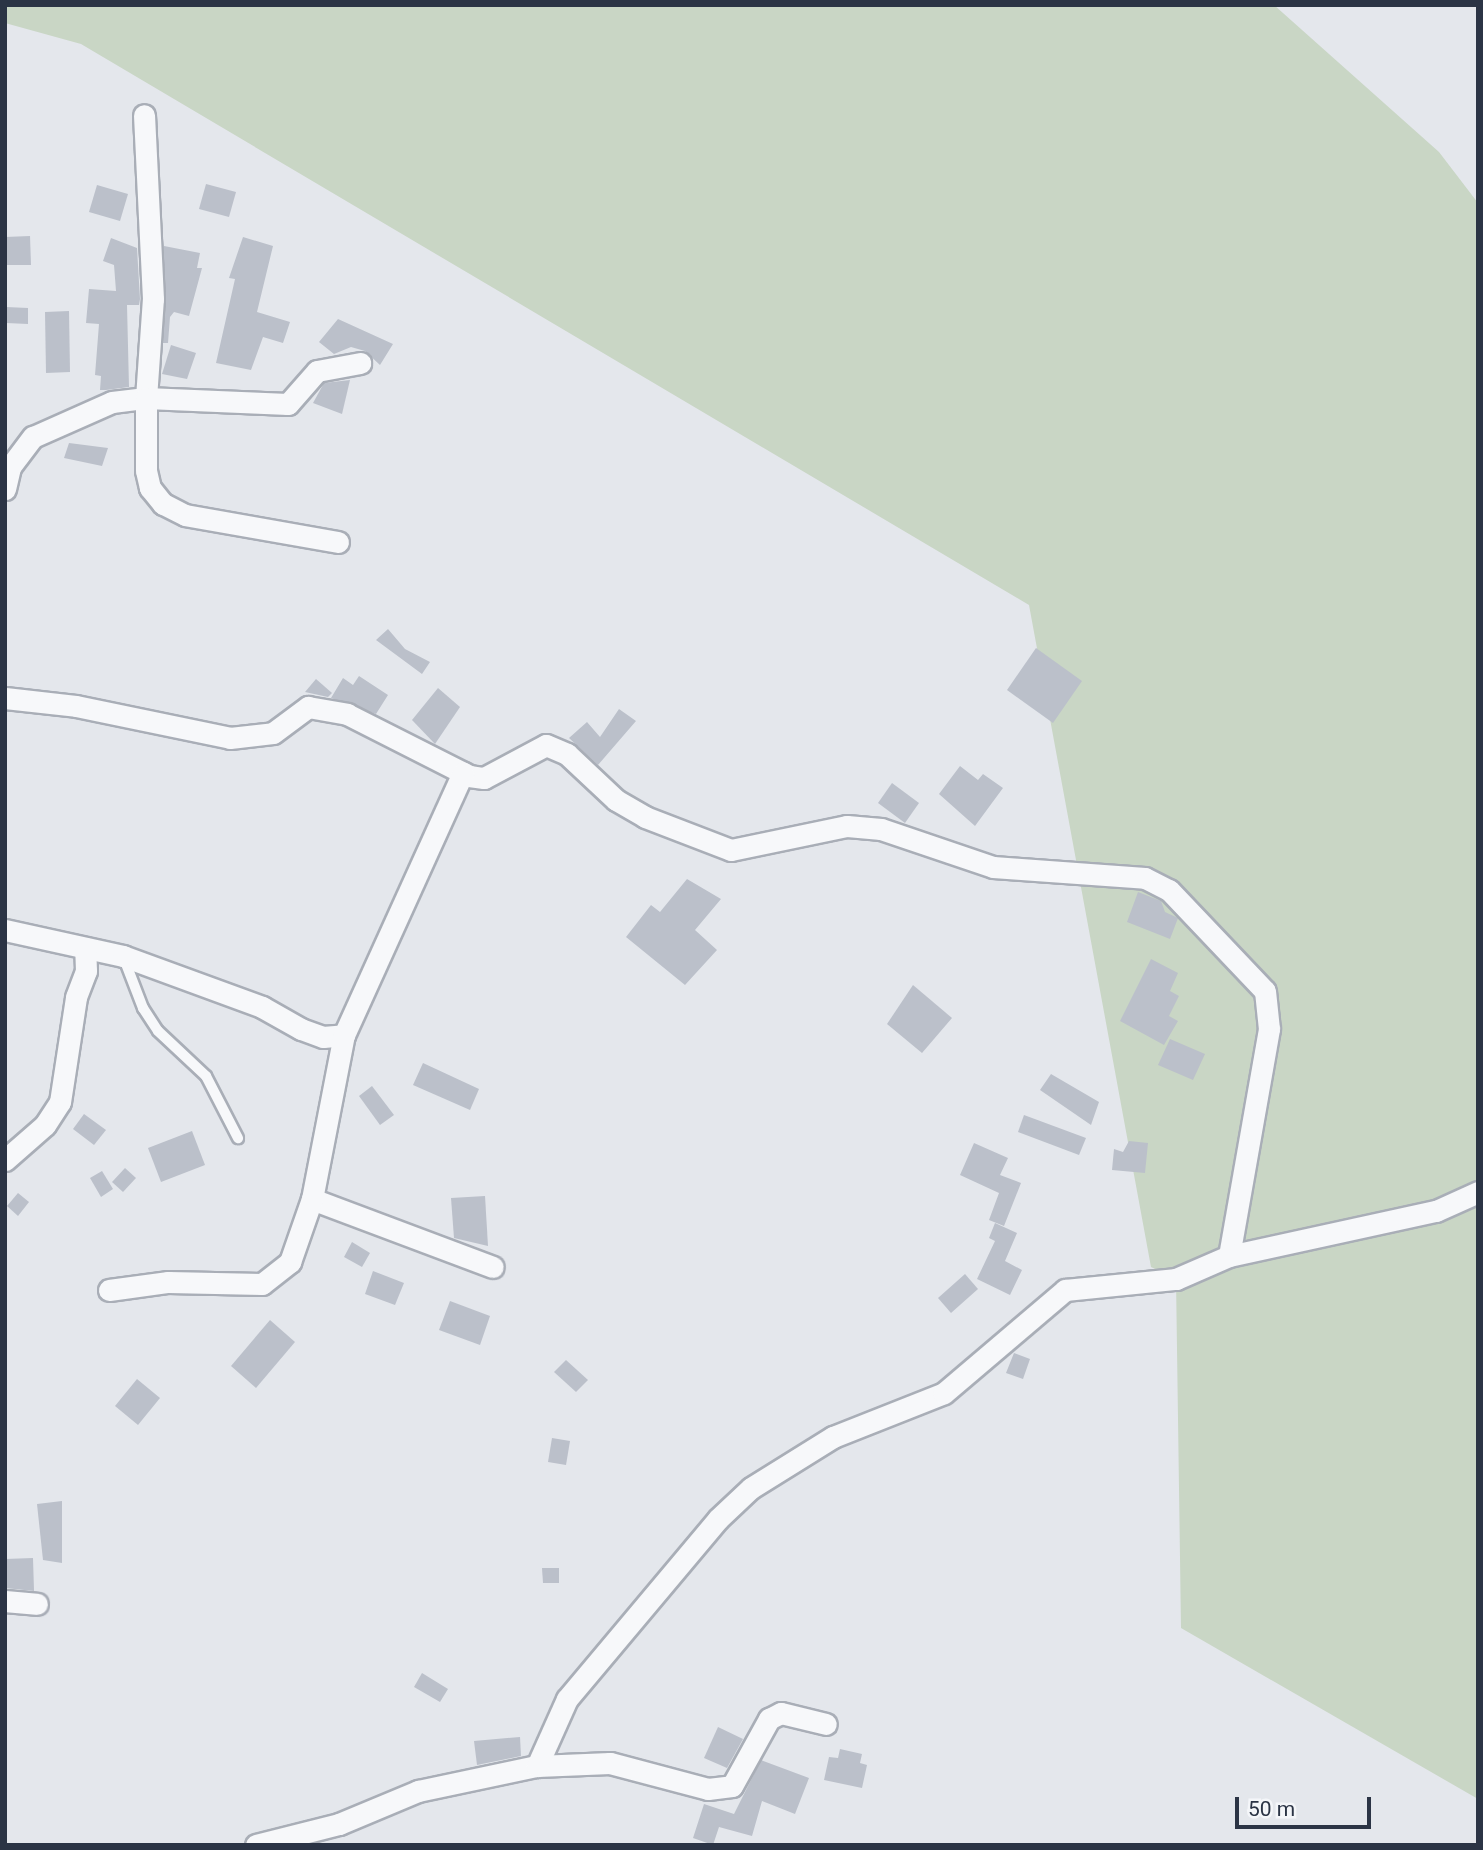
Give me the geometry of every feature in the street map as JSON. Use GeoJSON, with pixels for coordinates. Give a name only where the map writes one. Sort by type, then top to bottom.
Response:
{"type":"FeatureCollection","features":[{"type":"Feature","properties":{"kind":"street"},"geometry":{"type":"LineString","coordinates":[[144,116],[153,299],[146,398],[146,470],[150,488],[163,504],[185,515],[338,542]]}},
{"type":"Feature","properties":{"kind":"street"},"geometry":{"type":"LineString","coordinates":[[5,489],[10,467],[33,437],[113,402],[146,398],[288,404],[317,372],[360,363]]}},
{"type":"Feature","properties":{"kind":"street"},"geometry":{"type":"LineString","coordinates":[[5,698],[76,706],[230,737],[273,733],[308,707],[347,714],[463,773],[495,775],[546,745],[566,754],[616,800],[645,817],[731,850],[847,827],[881,829],[993,867],[1145,878],[1169,890],[1246,965],[1265,991],[1269,1009],[1229,1255]]}},
{"type":"Feature","properties":{"kind":"street"},"geometry":{"type":"LineString","coordinates":[[109,1290],[169,1282],[262,1284],[290,1262],[312,1199],[344,1035],[463,773]]}},
{"type":"Feature","properties":{"kind":"street"},"geometry":{"type":"LineString","coordinates":[[5,930],[123,956],[262,1007],[301,1029],[323,1037],[344,1035]]}},
{"type":"Feature","properties":{"kind":"street"},"geometry":{"type":"LineString","coordinates":[[5,1160],[45,1125],[60,1102],[76,997],[86,971],[85,948]]}},
{"type":"Feature","properties":{"kind":"street"},"geometry":{"type":"LineString","coordinates":[[537,1766],[567,1699],[718,1519],[751,1488],[833,1437],[944,1393],[1065,1290],[1176,1279],[1229,1255],[1436,1211],[1478,1192]]}},
{"type":"Feature","properties":{"kind":"street"},"geometry":{"type":"LineString","coordinates":[[312,1199],[493,1267]]}},
{"type":"Feature","properties":{"kind":"street"},"geometry":{"type":"LineString","coordinates":[[5,1601],[37,1604]]}},
{"type":"Feature","properties":{"kind":"street"},"geometry":{"type":"LineString","coordinates":[[256,1845],[339,1824],[418,1791],[537,1766],[610,1763],[708,1789],[732,1786],[769,1719],[781,1713],[826,1724]]}},
{"type":"Feature","properties":{"kind":"lane"},"geometry":{"type":"LineString","coordinates":[[123,956],[150,1020],[206,1076],[239,1138]]}},
{"type":"Feature","properties":{"kind":"green space"},"geometry":{"type":"Polygon","coordinates":[[[5,5],[1274,5],[1439,152],[1478,203],[1478,1799],[1181,1628],[1176,1279],[1151,1267],[1029,605],[81,44],[5,23],[5,5]]]}},
{"type":"Feature","properties":{"kind":"building"},"geometry":{"type":"Polygon","coordinates":[[[206,184],[236,192],[229,217],[199,209],[206,184]]]}},
{"type":"Feature","properties":{"kind":"building"},"geometry":{"type":"Polygon","coordinates":[[[97,185],[128,194],[120,221],[89,212],[97,185]]]}},
{"type":"Feature","properties":{"kind":"building"},"geometry":{"type":"Polygon","coordinates":[[[30,236],[31,265],[5,265],[5,237],[30,236]]]}},
{"type":"Feature","properties":{"kind":"building"},"geometry":{"type":"Polygon","coordinates":[[[243,237],[273,246],[257,312],[290,322],[283,343],[263,337],[251,370],[216,363],[235,279],[229,278],[243,237]]]}},
{"type":"Feature","properties":{"kind":"building"},"geometry":{"type":"Polygon","coordinates":[[[111,238],[137,248],[140,299],[139,305],[127,305],[129,387],[100,390],[101,376],[95,375],[99,324],[86,323],[89,289],[116,291],[114,265],[103,261],[111,238]]]}},
{"type":"Feature","properties":{"kind":"building"},"geometry":{"type":"Polygon","coordinates":[[[164,246],[200,253],[197,268],[202,268],[189,316],[174,312],[170,317],[168,343],[163,343],[164,246]]]}},
{"type":"Feature","properties":{"kind":"building"},"geometry":{"type":"Polygon","coordinates":[[[6,307],[28,308],[28,324],[6,323],[6,307]]]}},
{"type":"Feature","properties":{"kind":"building"},"geometry":{"type":"Polygon","coordinates":[[[69,311],[70,372],[46,373],[45,312],[69,311]]]}},
{"type":"Feature","properties":{"kind":"building"},"geometry":{"type":"Polygon","coordinates":[[[338,319],[393,344],[380,365],[365,351],[351,347],[334,354],[319,342],[338,319]]]}},
{"type":"Feature","properties":{"kind":"building"},"geometry":{"type":"Polygon","coordinates":[[[171,345],[196,353],[187,379],[162,374],[171,345]]]}},
{"type":"Feature","properties":{"kind":"building"},"geometry":{"type":"Polygon","coordinates":[[[350,380],[342,414],[313,403],[324,383],[350,380]]]}},
{"type":"Feature","properties":{"kind":"building"},"geometry":{"type":"Polygon","coordinates":[[[69,443],[108,448],[102,466],[64,458],[69,443]]]}},
{"type":"Feature","properties":{"kind":"building"},"geometry":{"type":"Polygon","coordinates":[[[388,629],[405,649],[430,662],[422,674],[376,640],[388,629]]]}},
{"type":"Feature","properties":{"kind":"building"},"geometry":{"type":"Polygon","coordinates":[[[1036,648],[1082,681],[1053,723],[1007,690],[1036,648]]]}},
{"type":"Feature","properties":{"kind":"building"},"geometry":{"type":"Polygon","coordinates":[[[359,676],[388,695],[376,714],[331,698],[343,678],[353,685],[359,676]]]}},
{"type":"Feature","properties":{"kind":"building"},"geometry":{"type":"Polygon","coordinates":[[[316,679],[332,693],[328,697],[305,692],[316,679]]]}},
{"type":"Feature","properties":{"kind":"building"},"geometry":{"type":"Polygon","coordinates":[[[438,688],[460,707],[435,744],[412,720],[438,688]]]}},
{"type":"Feature","properties":{"kind":"building"},"geometry":{"type":"Polygon","coordinates":[[[619,709],[636,721],[598,765],[569,738],[587,722],[600,737],[619,709]]]}},
{"type":"Feature","properties":{"kind":"building"},"geometry":{"type":"Polygon","coordinates":[[[960,766],[978,780],[983,774],[1003,788],[975,826],[939,794],[960,766]]]}},
{"type":"Feature","properties":{"kind":"building"},"geometry":{"type":"Polygon","coordinates":[[[892,783],[919,803],[905,823],[878,803],[892,783]]]}},
{"type":"Feature","properties":{"kind":"building"},"geometry":{"type":"Polygon","coordinates":[[[687,879],[721,899],[695,930],[717,950],[685,985],[626,937],[651,905],[660,912],[687,879]]]}},
{"type":"Feature","properties":{"kind":"building"},"geometry":{"type":"Polygon","coordinates":[[[1138,892],[1161,901],[1165,912],[1178,918],[1170,939],[1127,922],[1138,892]]]}},
{"type":"Feature","properties":{"kind":"building"},"geometry":{"type":"Polygon","coordinates":[[[1151,959],[1178,973],[1170,991],[1179,996],[1169,1016],[1178,1021],[1164,1045],[1120,1021],[1151,959]]]}},
{"type":"Feature","properties":{"kind":"building"},"geometry":{"type":"Polygon","coordinates":[[[913,985],[952,1018],[922,1053],[887,1024],[913,985]]]}},
{"type":"Feature","properties":{"kind":"building"},"geometry":{"type":"Polygon","coordinates":[[[1170,1039],[1205,1054],[1193,1080],[1158,1065],[1170,1039]]]}},
{"type":"Feature","properties":{"kind":"building"},"geometry":{"type":"Polygon","coordinates":[[[423,1063],[479,1089],[470,1110],[413,1085],[423,1063]]]}},
{"type":"Feature","properties":{"kind":"building"},"geometry":{"type":"Polygon","coordinates":[[[1051,1074],[1099,1102],[1091,1125],[1040,1090],[1051,1074]]]}},
{"type":"Feature","properties":{"kind":"building"},"geometry":{"type":"Polygon","coordinates":[[[372,1086],[394,1115],[380,1125],[359,1096],[372,1086]]]}},
{"type":"Feature","properties":{"kind":"building"},"geometry":{"type":"Polygon","coordinates":[[[84,1114],[106,1130],[94,1145],[73,1129],[84,1114]]]}},
{"type":"Feature","properties":{"kind":"building"},"geometry":{"type":"Polygon","coordinates":[[[1024,1115],[1086,1138],[1079,1155],[1018,1132],[1024,1115]]]}},
{"type":"Feature","properties":{"kind":"building"},"geometry":{"type":"Polygon","coordinates":[[[192,1131],[205,1165],[161,1182],[148,1148],[192,1131]]]}},
{"type":"Feature","properties":{"kind":"building"},"geometry":{"type":"Polygon","coordinates":[[[1129,1141],[1148,1143],[1145,1173],[1112,1170],[1114,1149],[1123,1152],[1129,1141]]]}},
{"type":"Feature","properties":{"kind":"building"},"geometry":{"type":"Polygon","coordinates":[[[974,1143],[1008,1158],[1000,1175],[1021,1183],[1004,1226],[989,1220],[999,1193],[960,1175],[974,1143]]]}},
{"type":"Feature","properties":{"kind":"building"},"geometry":{"type":"Polygon","coordinates":[[[125,1168],[136,1178],[123,1192],[112,1182],[125,1168]]]}},
{"type":"Feature","properties":{"kind":"building"},"geometry":{"type":"Polygon","coordinates":[[[102,1171],[113,1189],[101,1197],[90,1178],[102,1171]]]}},
{"type":"Feature","properties":{"kind":"building"},"geometry":{"type":"Polygon","coordinates":[[[18,1193],[29,1202],[18,1216],[7,1206],[18,1193]]]}},
{"type":"Feature","properties":{"kind":"building"},"geometry":{"type":"Polygon","coordinates":[[[485,1196],[488,1246],[454,1238],[451,1198],[485,1196]]]}},
{"type":"Feature","properties":{"kind":"building"},"geometry":{"type":"Polygon","coordinates":[[[995,1223],[1017,1233],[1005,1261],[1022,1270],[1010,1295],[977,1279],[995,1241],[989,1238],[995,1223]]]}},
{"type":"Feature","properties":{"kind":"building"},"geometry":{"type":"Polygon","coordinates":[[[352,1242],[370,1253],[362,1267],[344,1257],[352,1242]]]}},
{"type":"Feature","properties":{"kind":"building"},"geometry":{"type":"Polygon","coordinates":[[[373,1271],[404,1283],[395,1305],[365,1294],[373,1271]]]}},
{"type":"Feature","properties":{"kind":"building"},"geometry":{"type":"Polygon","coordinates":[[[965,1274],[978,1289],[951,1313],[938,1298],[965,1274]]]}},
{"type":"Feature","properties":{"kind":"building"},"geometry":{"type":"Polygon","coordinates":[[[450,1301],[490,1316],[480,1345],[439,1330],[450,1301]]]}},
{"type":"Feature","properties":{"kind":"building"},"geometry":{"type":"Polygon","coordinates":[[[270,1320],[295,1342],[256,1388],[231,1366],[270,1320]]]}},
{"type":"Feature","properties":{"kind":"building"},"geometry":{"type":"Polygon","coordinates":[[[1014,1353],[1030,1359],[1023,1379],[1006,1373],[1014,1353]]]}},
{"type":"Feature","properties":{"kind":"building"},"geometry":{"type":"Polygon","coordinates":[[[566,1360],[588,1380],[576,1392],[554,1372],[566,1360]]]}},
{"type":"Feature","properties":{"kind":"building"},"geometry":{"type":"Polygon","coordinates":[[[137,1379],[160,1398],[138,1425],[115,1406],[137,1379]]]}},
{"type":"Feature","properties":{"kind":"building"},"geometry":{"type":"Polygon","coordinates":[[[552,1438],[570,1441],[566,1465],[548,1462],[552,1438]]]}},
{"type":"Feature","properties":{"kind":"building"},"geometry":{"type":"Polygon","coordinates":[[[62,1501],[62,1563],[43,1560],[37,1504],[62,1501]]]}},
{"type":"Feature","properties":{"kind":"building"},"geometry":{"type":"Polygon","coordinates":[[[33,1558],[34,1591],[5,1588],[5,1559],[33,1558]]]}},
{"type":"Feature","properties":{"kind":"building"},"geometry":{"type":"Polygon","coordinates":[[[542,1568],[559,1568],[559,1583],[543,1583],[542,1568]]]}},
{"type":"Feature","properties":{"kind":"building"},"geometry":{"type":"Polygon","coordinates":[[[422,1673],[448,1689],[440,1702],[414,1687],[422,1673]]]}},
{"type":"Feature","properties":{"kind":"building"},"geometry":{"type":"Polygon","coordinates":[[[718,1727],[743,1739],[727,1768],[704,1758],[718,1727]]]}},
{"type":"Feature","properties":{"kind":"building"},"geometry":{"type":"Polygon","coordinates":[[[520,1737],[521,1756],[477,1765],[474,1741],[520,1737]]]}},
{"type":"Feature","properties":{"kind":"building"},"geometry":{"type":"Polygon","coordinates":[[[840,1749],[862,1754],[860,1763],[867,1765],[862,1788],[824,1780],[829,1757],[838,1758],[840,1749]]]}},
{"type":"Feature","properties":{"kind":"building"},"geometry":{"type":"Polygon","coordinates":[[[761,1760],[809,1778],[795,1814],[762,1801],[752,1836],[719,1827],[713,1845],[693,1838],[704,1804],[734,1814],[761,1760]]]}}]}
